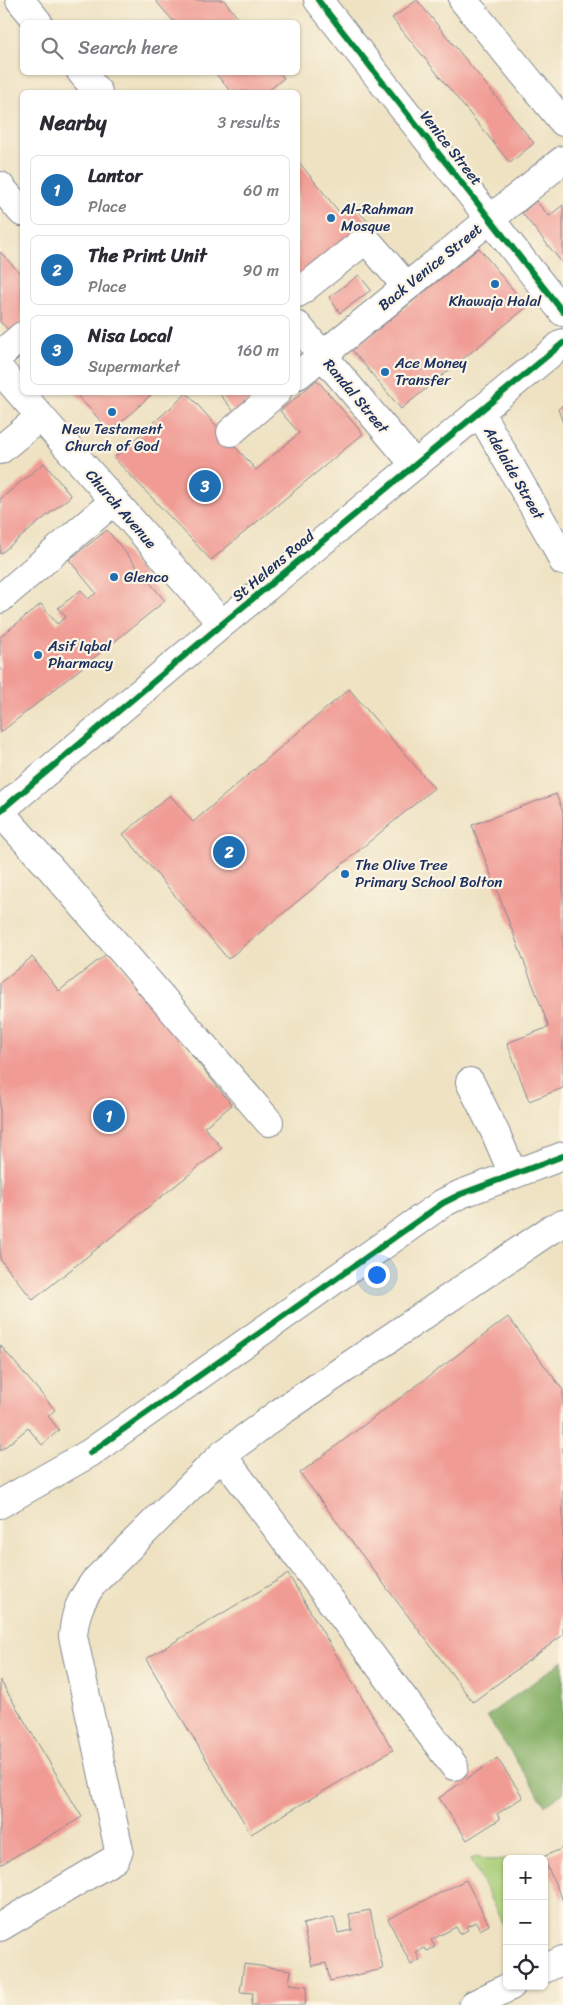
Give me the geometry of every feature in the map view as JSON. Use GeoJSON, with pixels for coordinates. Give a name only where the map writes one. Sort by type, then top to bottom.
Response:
{"type":"FeatureCollection","features":[{"type":"Feature","properties":{"kind":"street"},"geometry":{"type":"LineString","coordinates":[[20,0],[36,20]]}},
{"type":"Feature","properties":{"kind":"street","name":"Venice Street"},"geometry":{"type":"LineString","coordinates":[[318,0],[563,312]]}},
{"type":"Feature","properties":{"kind":"street"},"geometry":{"type":"LineString","coordinates":[[463,0],[563,122]]}},
{"type":"Feature","properties":{"kind":"street"},"geometry":{"type":"LineString","coordinates":[[84,75],[96,90]]}},
{"type":"Feature","properties":{"kind":"street","name":"Back Venice Street"},"geometry":{"type":"LineString","coordinates":[[300,373],[321,354],[563,160]]}},
{"type":"Feature","properties":{"kind":"street"},"geometry":{"type":"LineString","coordinates":[[0,186],[20,210]]}},
{"type":"Feature","properties":{"kind":"street"},"geometry":{"type":"LineString","coordinates":[[300,291],[365,242],[370,244],[406,286]]}},
{"type":"Feature","properties":{"kind":"street","name":"Randal Street"},"geometry":{"type":"LineString","coordinates":[[300,328],[415,465]]}},
{"type":"Feature","properties":{"kind":"street"},"geometry":{"type":"LineString","coordinates":[[0,355],[20,338]]}},
{"type":"Feature","properties":{"kind":"street","name":"St Helens Road"},"geometry":{"type":"LineString","coordinates":[[0,812],[222,624],[563,343]]}},
{"type":"Feature","properties":{"kind":"street","name":"Church Avenue"},"geometry":{"type":"LineString","coordinates":[[0,370],[20,394]]}},
{"type":"Feature","properties":{"kind":"street","name":"Church Avenue"},"geometry":{"type":"LineString","coordinates":[[21,395],[222,624]]}},
{"type":"Feature","properties":{"kind":"street"},"geometry":{"type":"LineString","coordinates":[[231,432],[274,395]]}},
{"type":"Feature","properties":{"kind":"street","name":"Adelaide Street"},"geometry":{"type":"LineString","coordinates":[[479,412],[560,548]]}},
{"type":"Feature","properties":{"kind":"street"},"geometry":{"type":"LineString","coordinates":[[0,450],[40,417]]}},
{"type":"Feature","properties":{"kind":"street"},"geometry":{"type":"LineString","coordinates":[[0,599],[114,501]]}},
{"type":"Feature","properties":{"kind":"street"},"geometry":{"type":"LineString","coordinates":[[0,812],[269,1122]]}},
{"type":"Feature","properties":{"kind":"street"},"geometry":{"type":"LineString","coordinates":[[470,1082],[513,1174]]}},
{"type":"Feature","properties":{"kind":"street"},"geometry":{"type":"LineString","coordinates":[[0,1504],[90,1453],[443,1203],[563,1156]]}},
{"type":"Feature","properties":{"kind":"street"},"geometry":{"type":"LineString","coordinates":[[0,1927],[115,1859],[119,1850],[73,1636],[74,1619],[82,1599],[94,1582],[222,1456],[287,1408],[550,1230],[563,1224]]}},
{"type":"Feature","properties":{"kind":"street"},"geometry":{"type":"LineString","coordinates":[[222,1456],[454,1766]]}},
{"type":"Feature","properties":{"kind":"street"},"geometry":{"type":"LineString","coordinates":[[548,1967],[563,1960]]}},
{"type":"Feature","properties":{"kind":"street"},"geometry":{"type":"LineString","coordinates":[[473,2005],[503,1990]]}},
{"type":"Feature","properties":{"kind":"green space"},"geometry":{"type":"Polygon","coordinates":[[[563,1661],[563,1793],[545,1805],[487,1716],[563,1661]]]}},
{"type":"Feature","properties":{"kind":"green space"},"geometry":{"type":"Polygon","coordinates":[[[477,1856],[486,1860],[503,1859],[503,1925],[471,1859],[477,1856]]]}},
{"type":"Feature","properties":{"kind":"building"},"geometry":{"type":"Polygon","coordinates":[[[155,0],[224,0],[238,18],[236,20],[172,20],[155,0]]]}},
{"type":"Feature","properties":{"kind":"building"},"geometry":{"type":"Polygon","coordinates":[[[417,0],[534,143],[510,163],[392,18],[417,0]]]}},
{"type":"Feature","properties":{"kind":"building"},"geometry":{"type":"Polygon","coordinates":[[[217,75],[282,75],[284,78],[269,90],[229,90],[217,75]]]}},
{"type":"Feature","properties":{"kind":"building","name":"Al-Rahman Mosque"},"geometry":{"type":"Polygon","coordinates":[[[300,163],[340,213],[352,203],[368,222],[300,278],[300,163]]]}},
{"type":"Feature","properties":{"kind":"building"},"geometry":{"type":"Polygon","coordinates":[[[536,201],[549,216],[563,205],[563,264],[522,213],[536,201]]]}},
{"type":"Feature","properties":{"kind":"building"},"geometry":{"type":"Polygon","coordinates":[[[479,248],[527,307],[401,409],[352,350],[479,248]]]}},
{"type":"Feature","properties":{"kind":"building"},"geometry":{"type":"Polygon","coordinates":[[[0,252],[20,273],[20,324],[11,332],[0,322],[0,252]]]}},
{"type":"Feature","properties":{"kind":"building"},"geometry":{"type":"Polygon","coordinates":[[[359,275],[371,290],[340,313],[329,297],[359,275]]]}},
{"type":"Feature","properties":{"kind":"building"},"geometry":{"type":"Polygon","coordinates":[[[317,380],[363,434],[211,560],[114,458],[185,395],[189,395],[256,470],[299,433],[280,411],[317,380]]]}},
{"type":"Feature","properties":{"kind":"building","name":"New Testament Church of God"},"geometry":{"type":"Polygon","coordinates":[[[77,395],[151,395],[111,432],[77,395]]]}},
{"type":"Feature","properties":{"kind":"building"},"geometry":{"type":"Polygon","coordinates":[[[220,395],[256,395],[235,413],[220,395]]]}},
{"type":"Feature","properties":{"kind":"building"},"geometry":{"type":"Polygon","coordinates":[[[563,405],[563,423],[558,409],[563,405]]]}},
{"type":"Feature","properties":{"kind":"building"},"geometry":{"type":"Polygon","coordinates":[[[44,463],[71,496],[0,554],[0,499],[44,463]]]}},
{"type":"Feature","properties":{"kind":"building"},"geometry":{"type":"Polygon","coordinates":[[[107,530],[165,601],[0,733],[0,637],[41,604],[57,624],[66,617],[58,608],[81,590],[88,599],[96,593],[69,560],[107,530]]]}},
{"type":"Feature","properties":{"kind":"building"},"geometry":{"type":"Polygon","coordinates":[[[349,689],[434,788],[228,959],[123,834],[170,795],[193,822],[349,689]]]}},
{"type":"Feature","properties":{"kind":"building"},"geometry":{"type":"Polygon","coordinates":[[[556,794],[563,812],[563,1088],[529,1101],[507,1043],[549,1027],[472,825],[556,794]]]}},
{"type":"Feature","properties":{"kind":"building"},"geometry":{"type":"Polygon","coordinates":[[[109,952],[232,1105],[204,1127],[222,1148],[33,1300],[0,1259],[0,983],[32,957],[59,991],[109,952]]]}},
{"type":"Feature","properties":{"kind":"building"},"geometry":{"type":"Polygon","coordinates":[[[508,1317],[563,1390],[563,1635],[473,1702],[300,1473],[508,1317]]]}},
{"type":"Feature","properties":{"kind":"building"},"geometry":{"type":"Polygon","coordinates":[[[0,1345],[55,1410],[48,1416],[59,1430],[42,1445],[28,1428],[0,1451],[0,1345]]]}},
{"type":"Feature","properties":{"kind":"building"},"geometry":{"type":"Polygon","coordinates":[[[288,1574],[393,1750],[251,1834],[146,1659],[288,1574]]]}},
{"type":"Feature","properties":{"kind":"building"},"geometry":{"type":"Polygon","coordinates":[[[0,1680],[82,1817],[0,1865],[0,1680]]]}},
{"type":"Feature","properties":{"kind":"building"},"geometry":{"type":"Polygon","coordinates":[[[497,1758],[523,1797],[497,1814],[500,1819],[467,1840],[439,1798],[497,1758]]]}},
{"type":"Feature","properties":{"kind":"building"},"geometry":{"type":"Polygon","coordinates":[[[563,1848],[563,1901],[548,1868],[547,1855],[563,1848]]]}},
{"type":"Feature","properties":{"kind":"building"},"geometry":{"type":"Polygon","coordinates":[[[466,1880],[489,1925],[480,1930],[476,1922],[466,1927],[468,1930],[460,1934],[456,1927],[431,1940],[435,1947],[427,1951],[425,1948],[416,1952],[420,1960],[411,1965],[388,1919],[466,1880]]]}},
{"type":"Feature","properties":{"kind":"building"},"geometry":{"type":"Polygon","coordinates":[[[370,1910],[383,1969],[330,1981],[326,1963],[312,1966],[303,1924],[334,1917],[338,1933],[352,1930],[349,1914],[370,1910]]]}},
{"type":"Feature","properties":{"kind":"building"},"geometry":{"type":"Polygon","coordinates":[[[244,1964],[291,1970],[289,1984],[307,1986],[305,2005],[251,2005],[253,1993],[240,1992],[244,1964]]]}},
{"type":"Feature","properties":{"kind":"cycle path"},"geometry":{"type":"LineString","coordinates":[[318,0],[563,312]]}},
{"type":"Feature","properties":{"kind":"cycle path"},"geometry":{"type":"LineString","coordinates":[[0,811],[222,624],[563,343]]}},
{"type":"Feature","properties":{"kind":"cycle path"},"geometry":{"type":"LineString","coordinates":[[90,1453],[443,1203],[461,1194],[563,1156]]}},
{"type":"Feature","properties":{"kind":"place","name":"Al-Rahman Mosque"},"geometry":{"type":"Point","coordinates":[331,218]}},
{"type":"Feature","properties":{"kind":"place","name":"Khawaja Halal"},"geometry":{"type":"Point","coordinates":[495,284]}},
{"type":"Feature","properties":{"kind":"place","name":"Ace Money Transfer"},"geometry":{"type":"Point","coordinates":[385,372]}},
{"type":"Feature","properties":{"kind":"place","name":"New Testament Church of God"},"geometry":{"type":"Point","coordinates":[112,412]}},
{"type":"Feature","properties":{"kind":"place","name":"Nisa Local"},"geometry":{"type":"Point","coordinates":[205,486]}},
{"type":"Feature","properties":{"kind":"place","name":"Glenco"},"geometry":{"type":"Point","coordinates":[114,577]}},
{"type":"Feature","properties":{"kind":"place","name":"Asif Iqbal Pharmacy"},"geometry":{"type":"Point","coordinates":[38,655]}},
{"type":"Feature","properties":{"kind":"place","name":"The Print Unit"},"geometry":{"type":"Point","coordinates":[229,852]}},
{"type":"Feature","properties":{"kind":"place","name":"The Olive Tree Primary School Bolton"},"geometry":{"type":"Point","coordinates":[345,874]}},
{"type":"Feature","properties":{"kind":"place","name":"Lantor"},"geometry":{"type":"Point","coordinates":[109,1116]}}]}
